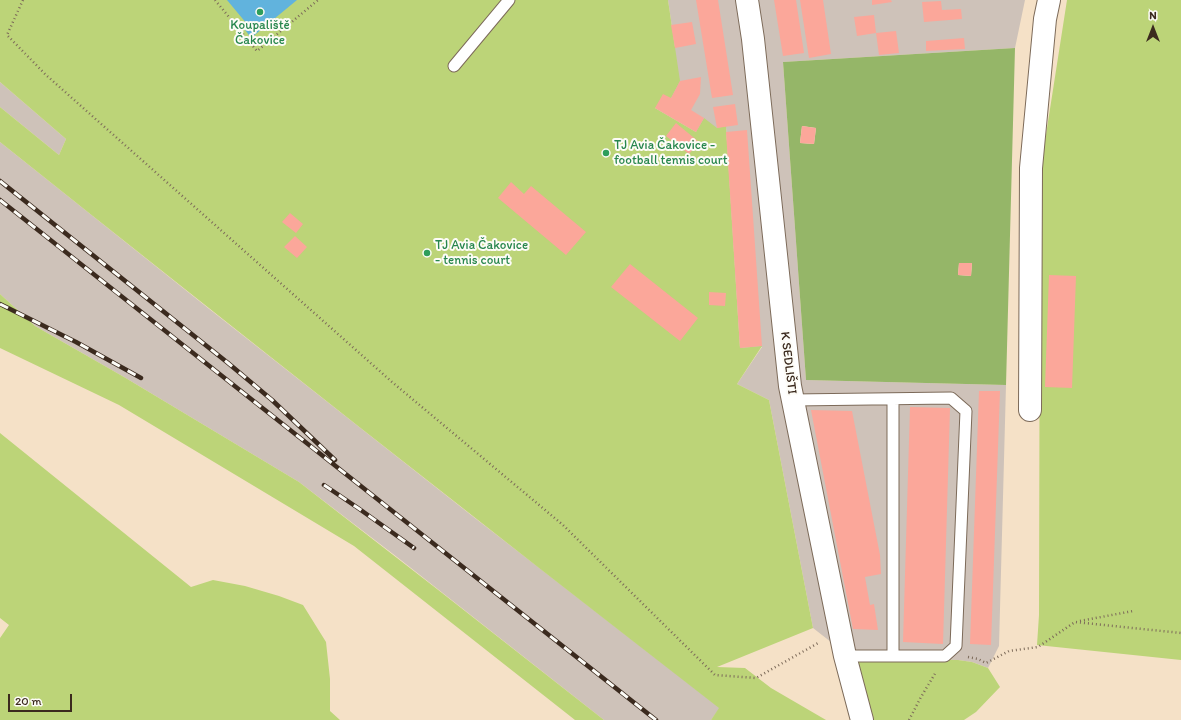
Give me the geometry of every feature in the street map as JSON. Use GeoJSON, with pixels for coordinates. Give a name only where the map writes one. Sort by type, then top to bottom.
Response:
{"type":"FeatureCollection","features":[{"type":"Feature","properties":{"kind":"street","name":"K SEDLIŠTI"},"geometry":{"type":"LineString","coordinates":[[747,0],[753,39],[790,386],[845,656],[862,720]]}},
{"type":"Feature","properties":{"kind":"street"},"geometry":{"type":"LineString","coordinates":[[1030,410],[1031,168],[1045,19],[1049,0]]}},
{"type":"Feature","properties":{"kind":"lane"},"geometry":{"type":"LineString","coordinates":[[454,66],[509,0]]}},
{"type":"Feature","properties":{"kind":"lane"},"geometry":{"type":"LineString","coordinates":[[793,400],[951,398],[966,411],[956,646],[945,656],[845,656]]}},
{"type":"Feature","properties":{"kind":"lane"},"geometry":{"type":"LineString","coordinates":[[893,399],[893,656]]}},
{"type":"Feature","properties":{"kind":"path"},"geometry":{"type":"LineString","coordinates":[[23,0],[7,35],[46,75],[392,382],[563,525],[715,675],[756,678],[840,630]]}},
{"type":"Feature","properties":{"kind":"path"},"geometry":{"type":"LineString","coordinates":[[215,0],[257,51],[318,0]]}},
{"type":"Feature","properties":{"kind":"path"},"geometry":{"type":"LineString","coordinates":[[909,720],[945,656],[961,656],[978,659],[986,663],[1008,651],[1038,647],[1075,622],[1133,611]]}},
{"type":"Feature","properties":{"kind":"path"},"geometry":{"type":"LineString","coordinates":[[1075,622],[1181,633]]}},
{"type":"Feature","properties":{"kind":"shaded area"},"geometry":{"type":"Polygon","coordinates":[[[668,0],[1025,0],[1015,48],[783,62],[806,380],[1006,385],[999,646],[988,668],[972,662],[958,660],[863,658],[831,642],[813,628],[769,400],[737,384],[762,347],[740,348],[726,127],[696,132],[655,108],[675,48],[668,0]]]}},
{"type":"Feature","properties":{"kind":"shaded area"},"geometry":{"type":"Polygon","coordinates":[[[0,82],[66,139],[59,155],[0,107],[0,82]]]}},
{"type":"Feature","properties":{"kind":"shaded area"},"geometry":{"type":"Polygon","coordinates":[[[0,142],[471,515],[720,708],[711,720],[604,720],[299,482],[124,377],[35,326],[0,294],[0,142]]]}},
{"type":"Feature","properties":{"kind":"green space"},"geometry":{"type":"Polygon","coordinates":[[[0,0],[668,0],[680,81],[671,98],[655,108],[696,132],[704,118],[717,128],[726,126],[740,348],[762,346],[737,384],[769,400],[813,628],[717,667],[745,668],[771,688],[826,720],[711,720],[719,708],[358,426],[0,142],[0,107],[59,155],[66,139],[0,82],[0,0]]]}},
{"type":"Feature","properties":{"kind":"green space"},"geometry":{"type":"Polygon","coordinates":[[[1067,0],[1181,0],[1181,660],[1037,645],[1039,615],[1040,173],[1067,0]]]}},
{"type":"Feature","properties":{"kind":"green space"},"geometry":{"type":"Polygon","coordinates":[[[1015,48],[1006,385],[806,380],[783,62],[1015,48]],[[802,126],[800,143],[814,144],[816,128],[802,126]],[[959,263],[958,275],[971,276],[972,263],[959,263]]]}},
{"type":"Feature","properties":{"kind":"green space"},"geometry":{"type":"Polygon","coordinates":[[[0,294],[35,326],[124,377],[299,482],[604,720],[575,720],[354,546],[119,405],[0,348],[0,294]]]}},
{"type":"Feature","properties":{"kind":"green space"},"geometry":{"type":"Polygon","coordinates":[[[0,433],[191,587],[213,580],[245,586],[303,605],[326,642],[330,679],[330,711],[340,720],[0,720],[0,638],[9,625],[0,618],[0,433]]]}},
{"type":"Feature","properties":{"kind":"green space"},"geometry":{"type":"Polygon","coordinates":[[[863,658],[958,660],[972,662],[988,668],[1000,687],[976,712],[964,720],[867,720],[855,662],[863,658]]]}},
{"type":"Feature","properties":{"kind":"water","name":"Koupaliště Čakovice"},"geometry":{"type":"Polygon","coordinates":[[[227,0],[297,0],[251,38],[243,27],[247,24],[227,0]]]}},
{"type":"Feature","properties":{"kind":"building"},"geometry":{"type":"Polygon","coordinates":[[[696,0],[718,0],[733,95],[712,98],[696,0]]]}},
{"type":"Feature","properties":{"kind":"building"},"geometry":{"type":"Polygon","coordinates":[[[774,0],[796,0],[804,53],[783,56],[774,0]]]}},
{"type":"Feature","properties":{"kind":"building"},"geometry":{"type":"Polygon","coordinates":[[[800,0],[823,0],[831,54],[809,58],[800,0]]]}},
{"type":"Feature","properties":{"kind":"building"},"geometry":{"type":"Polygon","coordinates":[[[872,0],[891,0],[892,2],[872,5],[872,0]]]}},
{"type":"Feature","properties":{"kind":"building"},"geometry":{"type":"Polygon","coordinates":[[[941,1],[942,10],[961,9],[962,19],[924,22],[922,2],[941,1]]]}},
{"type":"Feature","properties":{"kind":"building"},"geometry":{"type":"Polygon","coordinates":[[[874,15],[876,33],[857,36],[854,17],[874,15]]]}},
{"type":"Feature","properties":{"kind":"building"},"geometry":{"type":"Polygon","coordinates":[[[692,22],[696,44],[675,48],[671,25],[692,22]]]}},
{"type":"Feature","properties":{"kind":"building"},"geometry":{"type":"Polygon","coordinates":[[[896,31],[899,53],[879,55],[876,33],[896,31]]]}},
{"type":"Feature","properties":{"kind":"building"},"geometry":{"type":"Polygon","coordinates":[[[964,38],[965,49],[926,51],[926,41],[964,38]]]}},
{"type":"Feature","properties":{"kind":"building"},"geometry":{"type":"Polygon","coordinates":[[[701,77],[700,94],[691,110],[704,118],[696,132],[655,108],[663,94],[671,98],[680,81],[701,77]]]}},
{"type":"Feature","properties":{"kind":"building"},"geometry":{"type":"Polygon","coordinates":[[[735,104],[738,125],[717,128],[713,107],[735,104]]]}},
{"type":"Feature","properties":{"kind":"building"},"geometry":{"type":"Polygon","coordinates":[[[676,123],[699,142],[689,154],[666,136],[676,123]]]}},
{"type":"Feature","properties":{"kind":"building"},"geometry":{"type":"Polygon","coordinates":[[[802,126],[816,128],[814,144],[800,143],[802,126]]]}},
{"type":"Feature","properties":{"kind":"building"},"geometry":{"type":"Polygon","coordinates":[[[747,130],[762,346],[740,348],[726,132],[747,130]]]}},
{"type":"Feature","properties":{"kind":"building"},"geometry":{"type":"Polygon","coordinates":[[[511,182],[524,194],[531,186],[586,232],[566,255],[498,198],[511,182]]]}},
{"type":"Feature","properties":{"kind":"building"},"geometry":{"type":"Polygon","coordinates":[[[290,213],[303,224],[296,233],[282,222],[290,213]]]}},
{"type":"Feature","properties":{"kind":"building"},"geometry":{"type":"Polygon","coordinates":[[[295,236],[307,247],[297,258],[284,247],[295,236]]]}},
{"type":"Feature","properties":{"kind":"building"},"geometry":{"type":"Polygon","coordinates":[[[959,263],[972,263],[971,276],[958,275],[959,263]]]}},
{"type":"Feature","properties":{"kind":"building"},"geometry":{"type":"Polygon","coordinates":[[[630,264],[698,318],[680,341],[611,287],[630,264]]]}},
{"type":"Feature","properties":{"kind":"building"},"geometry":{"type":"Polygon","coordinates":[[[1049,275],[1076,276],[1072,388],[1045,387],[1049,275]]]}},
{"type":"Feature","properties":{"kind":"building"},"geometry":{"type":"Polygon","coordinates":[[[709,292],[726,293],[725,306],[709,305],[709,292]]]}},
{"type":"Feature","properties":{"kind":"building"},"geometry":{"type":"Polygon","coordinates":[[[979,391],[1000,391],[991,645],[970,644],[979,391]]]}},
{"type":"Feature","properties":{"kind":"building"},"geometry":{"type":"Polygon","coordinates":[[[910,407],[950,408],[943,644],[903,642],[910,407]]]}},
{"type":"Feature","properties":{"kind":"building"},"geometry":{"type":"Polygon","coordinates":[[[811,410],[852,411],[880,555],[881,574],[865,577],[870,605],[874,604],[878,630],[853,629],[811,410]]]}},
{"type":"Feature","properties":{"kind":"railway"},"geometry":{"type":"LineString","coordinates":[[0,181],[228,363],[272,400],[335,460]]}},
{"type":"Feature","properties":{"kind":"railway"},"geometry":{"type":"LineString","coordinates":[[0,200],[656,720]]}},
{"type":"Feature","properties":{"kind":"railway"},"geometry":{"type":"LineString","coordinates":[[0,304],[76,342],[141,378]]}},
{"type":"Feature","properties":{"kind":"railway"},"geometry":{"type":"LineString","coordinates":[[324,485],[414,548]]}},
{"type":"Feature","properties":{"kind":"place","name":"Koupaliště Čakovice"},"geometry":{"type":"Point","coordinates":[260,12]}},
{"type":"Feature","properties":{"kind":"place","name":"TJ Avia Čakovice - football tennis court"},"geometry":{"type":"Point","coordinates":[606,153]}},
{"type":"Feature","properties":{"kind":"place","name":"TJ Avia Čakovice - tennis court"},"geometry":{"type":"Point","coordinates":[427,253]}}]}
